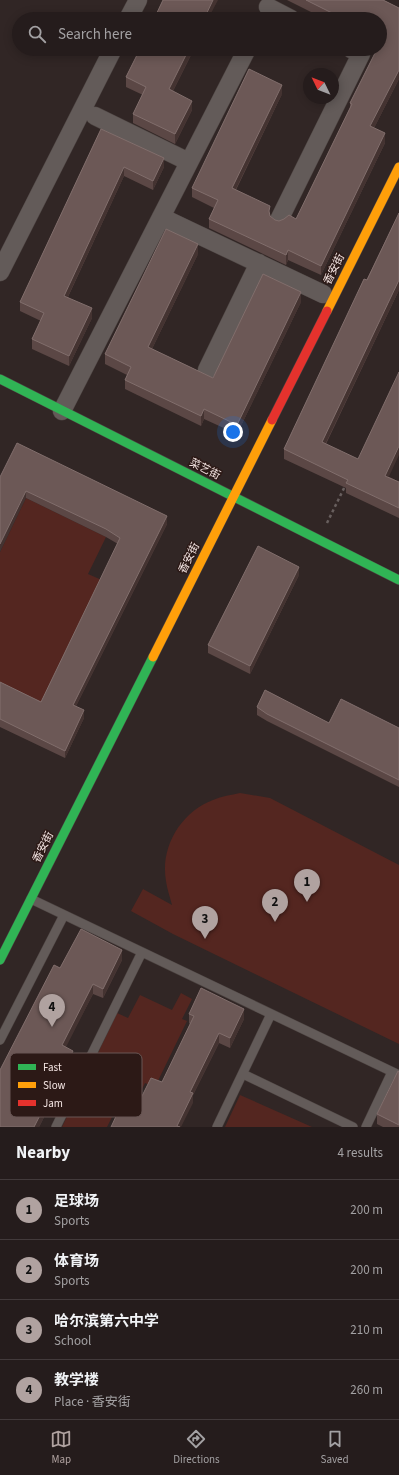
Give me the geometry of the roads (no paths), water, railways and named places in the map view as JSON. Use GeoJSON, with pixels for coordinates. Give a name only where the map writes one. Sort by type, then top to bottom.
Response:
{"type":"FeatureCollection","features":[{"type":"Feature","properties":{"kind":"street"},"geometry":{"type":"LineString","coordinates":[[132,12],[138,0]]}},
{"type":"Feature","properties":{"kind":"street"},"geometry":{"type":"LineString","coordinates":[[0,272],[109,56]]}},
{"type":"Feature","properties":{"kind":"street"},"geometry":{"type":"LineString","coordinates":[[62,411],[242,56]]}},
{"type":"Feature","properties":{"kind":"street"},"geometry":{"type":"LineString","coordinates":[[279,220],[360,56]]}},
{"type":"Feature","properties":{"kind":"street"},"geometry":{"type":"LineString","coordinates":[[95,116],[189,162]]}},
{"type":"Feature","properties":{"kind":"street","name":"香安街"},"geometry":{"type":"LineString","coordinates":[[0,960],[399,167]]}},
{"type":"Feature","properties":{"kind":"street"},"geometry":{"type":"LineString","coordinates":[[161,217],[323,294]]}},
{"type":"Feature","properties":{"kind":"street"},"geometry":{"type":"LineString","coordinates":[[207,370],[259,263]]}},
{"type":"Feature","properties":{"kind":"street","name":"菜艺街"},"geometry":{"type":"LineString","coordinates":[[0,379],[399,580]]}},
{"type":"Feature","properties":{"kind":"lane"},"geometry":{"type":"LineString","coordinates":[[31,899],[396,1073],[366,1127]]}},
{"type":"Feature","properties":{"kind":"lane"},"geometry":{"type":"LineString","coordinates":[[0,1040],[64,914]]}},
{"type":"Feature","properties":{"kind":"lane"},"geometry":{"type":"LineString","coordinates":[[92,1053],[142,952]]}},
{"type":"Feature","properties":{"kind":"lane"},"geometry":{"type":"LineString","coordinates":[[217,1127],[271,1014]]}},
{"type":"Feature","properties":{"kind":"lane"},"geometry":{"type":"LineString","coordinates":[[243,1074],[353,1127]]}},
{"type":"Feature","properties":{"kind":"lane"},"geometry":{"type":"LineString","coordinates":[[56,1127],[61,1117]]}},
{"type":"Feature","properties":{"kind":"place","name":"足球场"},"geometry":{"type":"Point","coordinates":[307,902]}},
{"type":"Feature","properties":{"kind":"place","name":"体育场"},"geometry":{"type":"Point","coordinates":[275,922]}},
{"type":"Feature","properties":{"kind":"place","name":"哈尔滨第六中学"},"geometry":{"type":"Point","coordinates":[205,939]}},
{"type":"Feature","properties":{"kind":"place","name":"教学楼"},"geometry":{"type":"Point","coordinates":[52,1027]}}]}
